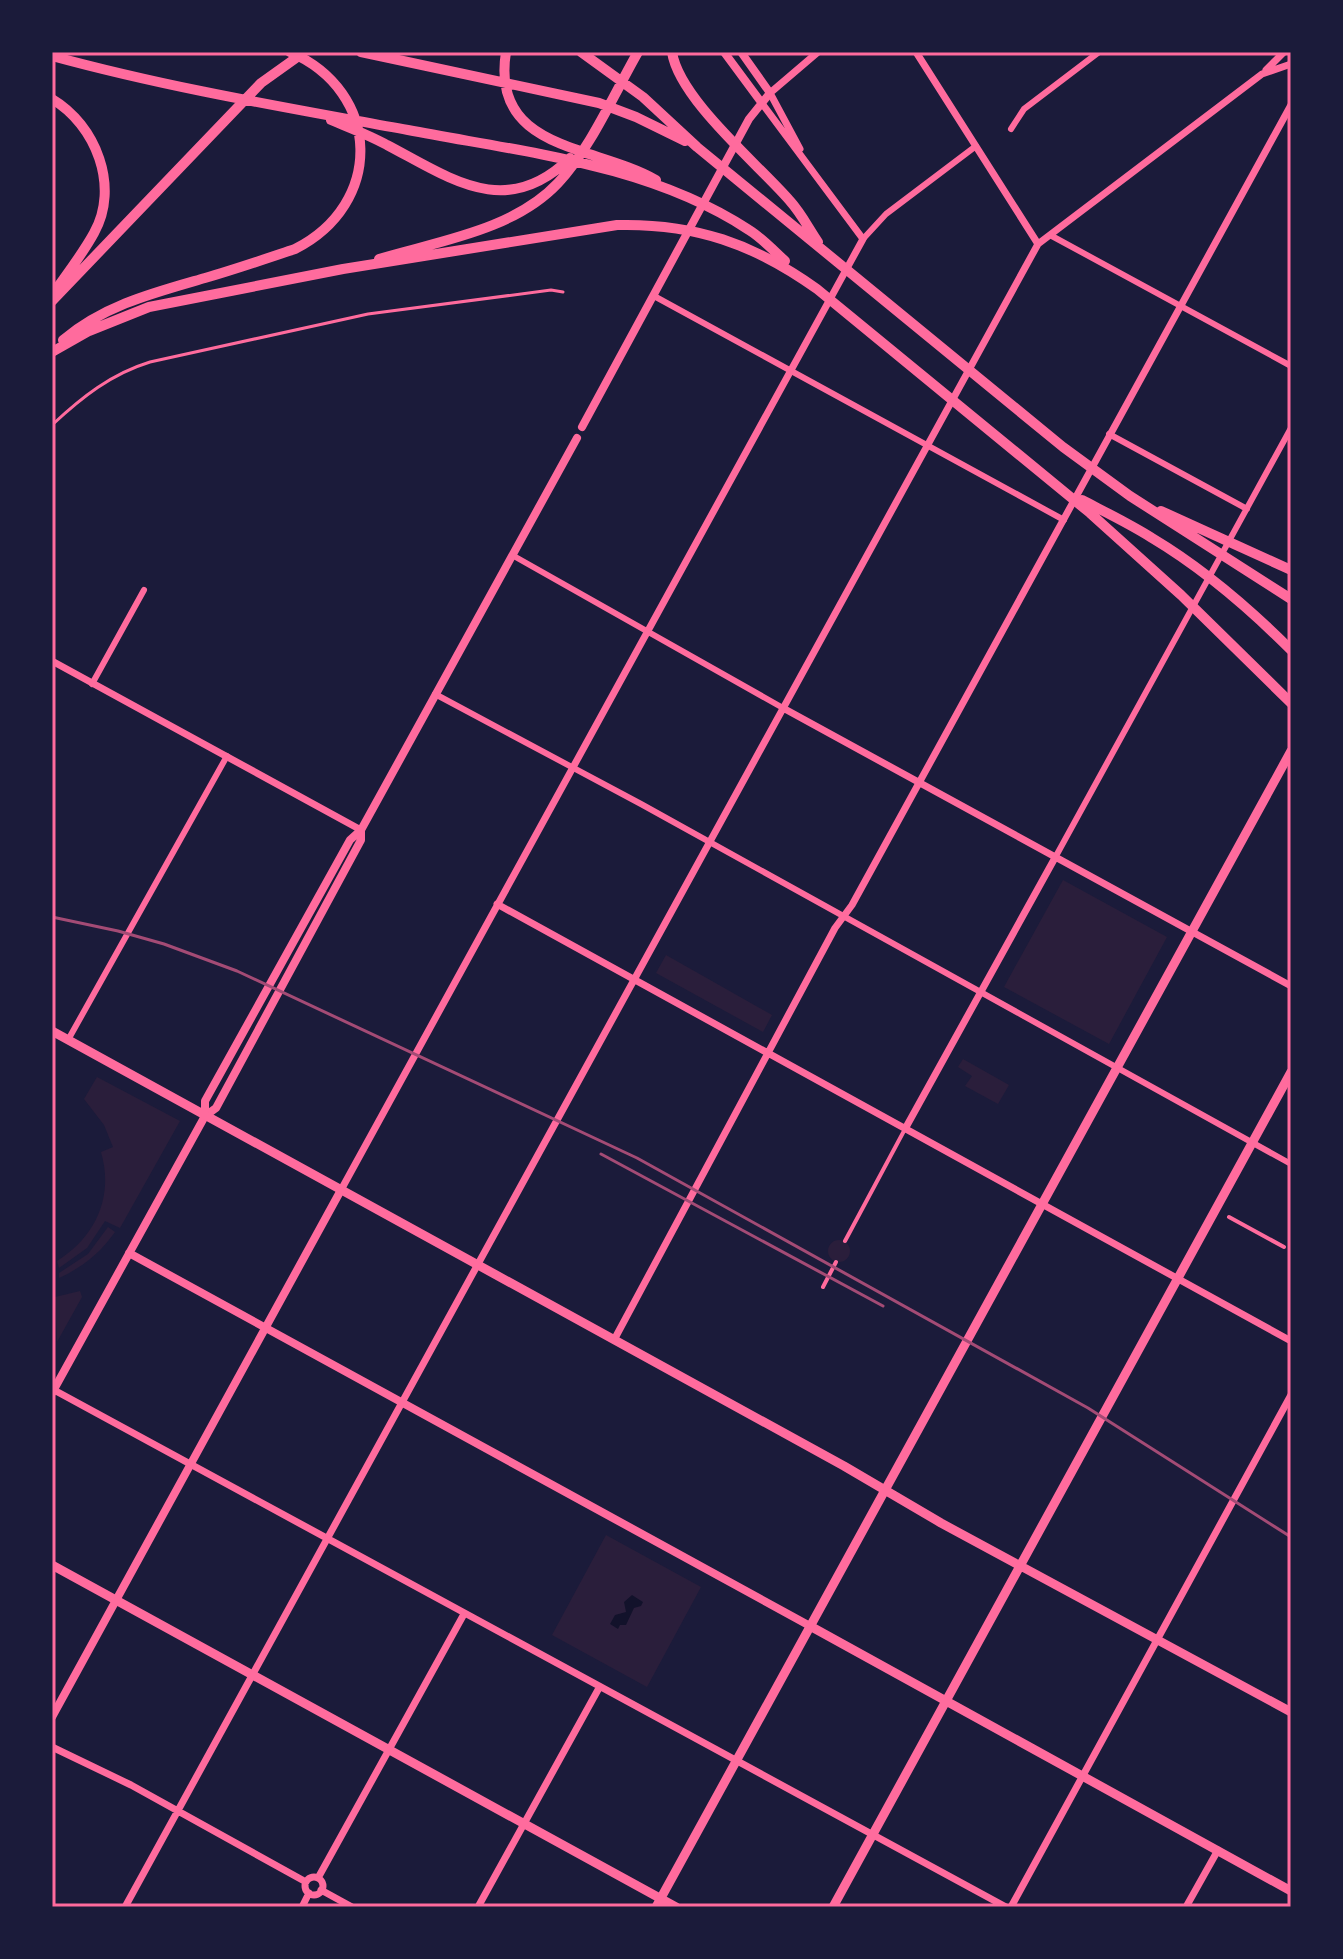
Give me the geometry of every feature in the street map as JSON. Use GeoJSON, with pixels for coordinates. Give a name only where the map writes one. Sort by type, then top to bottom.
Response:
{"type":"FeatureCollection","features":[{"type":"Feature","properties":{"kind":"highway"},"geometry":{"type":"LineString","coordinates":[[52,351],[84,323],[113,307],[307,243],[334,222],[350,198],[359,170],[360,138],[349,104],[331,79],[308,60],[290,52]]}},
{"type":"Feature","properties":{"kind":"highway"},"geometry":{"type":"LineString","coordinates":[[52,301],[261,83],[308,52]]}},
{"type":"Feature","properties":{"kind":"highway"},"geometry":{"type":"LineString","coordinates":[[361,52],[599,103],[697,147]]}},
{"type":"Feature","properties":{"kind":"highway"},"geometry":{"type":"LineString","coordinates":[[506,52],[504,78],[514,109],[529,127],[548,139],[646,174],[751,231],[842,310],[1062,490],[1091,510],[1291,703]]}},
{"type":"Feature","properties":{"kind":"highway"},"geometry":{"type":"LineString","coordinates":[[581,52],[636,92],[697,147],[1063,447],[1130,496],[1291,599]]}},
{"type":"Feature","properties":{"kind":"highway"},"geometry":{"type":"LineString","coordinates":[[672,52],[682,81],[791,202],[826,254]]}},
{"type":"Feature","properties":{"kind":"highway"},"geometry":{"type":"LineString","coordinates":[[343,269],[500,221],[533,204],[556,186],[580,156],[636,55]]}},
{"type":"Feature","properties":{"kind":"highway"},"geometry":{"type":"LineString","coordinates":[[52,56],[112,73],[313,113],[343,122],[462,185],[499,190],[533,183],[560,168],[592,132]]}},
{"type":"Feature","properties":{"kind":"highway"},"geometry":{"type":"LineString","coordinates":[[52,99],[76,118],[93,143],[105,185],[95,232],[52,295]]}},
{"type":"Feature","properties":{"kind":"highway"},"geometry":{"type":"LineString","coordinates":[[343,122],[373,124],[583,164],[651,183],[689,199]]}},
{"type":"Feature","properties":{"kind":"highway"},"geometry":{"type":"LineString","coordinates":[[52,351],[89,331],[149,307],[343,269],[589,228],[656,225],[704,232],[774,260],[817,289]]}},
{"type":"Feature","properties":{"kind":"highway"},"geometry":{"type":"LineString","coordinates":[[1130,496],[1291,570]]}},
{"type":"Feature","properties":{"kind":"highway"},"geometry":{"type":"LineString","coordinates":[[1091,510],[1152,538],[1196,567],[1222,586],[1291,650]]}},
{"type":"Feature","properties":{"kind":"main road"},"geometry":{"type":"LineString","coordinates":[[724,52],[761,102]]}},
{"type":"Feature","properties":{"kind":"main road"},"geometry":{"type":"LineString","coordinates":[[582,427],[749,119],[770,93],[741,52]]}},
{"type":"Feature","properties":{"kind":"main road"},"geometry":{"type":"LineString","coordinates":[[205,1116],[205,1101],[350,840],[361,830],[577,438]]}},
{"type":"Feature","properties":{"kind":"main road"},"geometry":{"type":"LineString","coordinates":[[659,1903],[1291,751]]}},
{"type":"Feature","properties":{"kind":"main road"},"geometry":{"type":"LineString","coordinates":[[53,1390],[205,1116],[216,1108],[361,840],[361,830]]}},
{"type":"Feature","properties":{"kind":"main road"},"geometry":{"type":"LineString","coordinates":[[52,1031],[1020,1566],[1291,1712]]}},
{"type":"Feature","properties":{"kind":"main road"},"geometry":{"type":"LineString","coordinates":[[833,1907],[1291,1072]]}},
{"type":"Feature","properties":{"kind":"main road"},"geometry":{"type":"LineString","coordinates":[[52,1717],[341,1190]]}},
{"type":"Feature","properties":{"kind":"main road"},"geometry":{"type":"LineString","coordinates":[[129,1253],[1291,1891]]}},
{"type":"Feature","properties":{"kind":"main road"},"geometry":{"type":"LineString","coordinates":[[52,1565],[525,1823],[659,1903],[676,1907]]}},
{"type":"Feature","properties":{"kind":"street"},"geometry":{"type":"LineString","coordinates":[[809,165],[770,93],[818,52]]}},
{"type":"Feature","properties":{"kind":"street"},"geometry":{"type":"LineString","coordinates":[[916,52],[1038,244]]}},
{"type":"Feature","properties":{"kind":"street"},"geometry":{"type":"LineString","coordinates":[[922,52],[931,73]]}},
{"type":"Feature","properties":{"kind":"street"},"geometry":{"type":"LineString","coordinates":[[1011,129],[1024,109],[1099,52]]}},
{"type":"Feature","properties":{"kind":"street"},"geometry":{"type":"LineString","coordinates":[[125,1907],[1038,244],[1262,74],[1284,52]]}},
{"type":"Feature","properties":{"kind":"street"},"geometry":{"type":"LineString","coordinates":[[1262,74],[1291,64]]}},
{"type":"Feature","properties":{"kind":"street"},"geometry":{"type":"LineString","coordinates":[[761,102],[863,239]]}},
{"type":"Feature","properties":{"kind":"street"},"geometry":{"type":"LineString","coordinates":[[614,1340],[835,928],[1064,520],[1291,105]]}},
{"type":"Feature","properties":{"kind":"street"},"geometry":{"type":"LineString","coordinates":[[341,1190],[863,239],[886,214],[976,146]]}},
{"type":"Feature","properties":{"kind":"street"},"geometry":{"type":"LineString","coordinates":[[1050,235],[1291,366]]}},
{"type":"Feature","properties":{"kind":"street"},"geometry":{"type":"LineString","coordinates":[[654,296],[1064,520]]}},
{"type":"Feature","properties":{"kind":"street"},"geometry":{"type":"LineString","coordinates":[[845,1241],[1291,428]]}},
{"type":"Feature","properties":{"kind":"street"},"geometry":{"type":"LineString","coordinates":[[1109,434],[1247,509]]}},
{"type":"Feature","properties":{"kind":"street"},"geometry":{"type":"LineString","coordinates":[[512,555],[918,783],[1291,986]]}},
{"type":"Feature","properties":{"kind":"street"},"geometry":{"type":"LineString","coordinates":[[92,684],[144,590]]}},
{"type":"Feature","properties":{"kind":"street"},"geometry":{"type":"LineString","coordinates":[[52,661],[361,830]]}},
{"type":"Feature","properties":{"kind":"street"},"geometry":{"type":"LineString","coordinates":[[435,694],[572,766],[1291,1164]]}},
{"type":"Feature","properties":{"kind":"street"},"geometry":{"type":"LineString","coordinates":[[68,1040],[227,756]]}},
{"type":"Feature","properties":{"kind":"street"},"geometry":{"type":"LineString","coordinates":[[497,904],[1291,1341]]}},
{"type":"Feature","properties":{"kind":"street"},"geometry":{"type":"LineString","coordinates":[[1229,1217],[1284,1247]]}},
{"type":"Feature","properties":{"kind":"street"},"geometry":{"type":"LineString","coordinates":[[823,1287],[836,1262]]}},
{"type":"Feature","properties":{"kind":"street"},"geometry":{"type":"LineString","coordinates":[[53,1390],[1009,1907],[1291,1395]]}},
{"type":"Feature","properties":{"kind":"street"},"geometry":{"type":"LineString","coordinates":[[318,1878],[464,1614]]}},
{"type":"Feature","properties":{"kind":"street"},"geometry":{"type":"LineString","coordinates":[[478,1907],[599,1688]]}},
{"type":"Feature","properties":{"kind":"street"},"geometry":{"type":"LineString","coordinates":[[52,1747],[177,1810],[306,1882]]}},
{"type":"Feature","properties":{"kind":"street"},"geometry":{"type":"LineString","coordinates":[[1186,1907],[1218,1850]]}},
{"type":"Feature","properties":{"kind":"street"},"geometry":{"type":"LineString","coordinates":[[311,1877],[318,1878],[322,1884],[321,1890],[315,1895],[309,1893],[305,1888],[306,1882],[311,1877]]}},
{"type":"Feature","properties":{"kind":"street"},"geometry":{"type":"LineString","coordinates":[[321,1890],[352,1907]]}},
{"type":"Feature","properties":{"kind":"street"},"geometry":{"type":"LineString","coordinates":[[302,1907],[309,1893]]}},
{"type":"Feature","properties":{"kind":"lane"},"geometry":{"type":"LineString","coordinates":[[52,425],[105,381],[128,369],[368,314],[551,290],[563,292]]}},
{"type":"Feature","properties":{"kind":"shaded area"},"geometry":{"type":"Polygon","coordinates":[[[1063,880],[1167,937],[1109,1044],[1004,987],[1063,880]]]}},
{"type":"Feature","properties":{"kind":"shaded area"},"geometry":{"type":"Polygon","coordinates":[[[666,955],[772,1015],[763,1032],[656,973],[666,955]]]}},
{"type":"Feature","properties":{"kind":"shaded area"},"geometry":{"type":"Polygon","coordinates":[[[963,1059],[1009,1085],[998,1104],[965,1086],[972,1076],[958,1067],[963,1059]]]}},
{"type":"Feature","properties":{"kind":"shaded area"},"geometry":{"type":"Polygon","coordinates":[[[97,1077],[180,1121],[120,1228],[105,1221],[87,1248],[59,1268],[57,1261],[71,1251],[91,1228],[103,1199],[105,1184],[101,1152],[113,1147],[104,1125],[84,1099],[97,1077]]]}},
{"type":"Feature","properties":{"kind":"shaded area"},"geometry":{"type":"Polygon","coordinates":[[[108,1227],[115,1232],[103,1246],[90,1259],[59,1278],[59,1273],[88,1254],[108,1227]]]}},
{"type":"Feature","properties":{"kind":"shaded area"},"geometry":{"type":"Polygon","coordinates":[[[835,1240],[843,1240],[850,1251],[843,1262],[835,1262],[828,1255],[828,1247],[835,1240]]]}},
{"type":"Feature","properties":{"kind":"shaded area"},"geometry":{"type":"Polygon","coordinates":[[[80,1291],[82,1297],[57,1342],[55,1297],[80,1291]]]}},
{"type":"Feature","properties":{"kind":"shaded area"},"geometry":{"type":"Polygon","coordinates":[[[606,1535],[701,1587],[647,1687],[552,1635],[606,1535]]]}},
{"type":"Feature","properties":{"kind":"shaded area"},"geometry":{"type":"Polygon","coordinates":[[[632,1595],[643,1602],[634,1608],[626,1625],[620,1625],[618,1629],[610,1624],[615,1615],[626,1612],[624,1602],[632,1595]]]}},
{"type":"Feature","properties":{"kind":"railway"},"geometry":{"type":"LineString","coordinates":[[52,917],[164,944],[237,971],[637,1158],[1088,1408],[1291,1537]]}},
{"type":"Feature","properties":{"kind":"railway"},"geometry":{"type":"LineString","coordinates":[[601,1154],[883,1306]]}}]}
